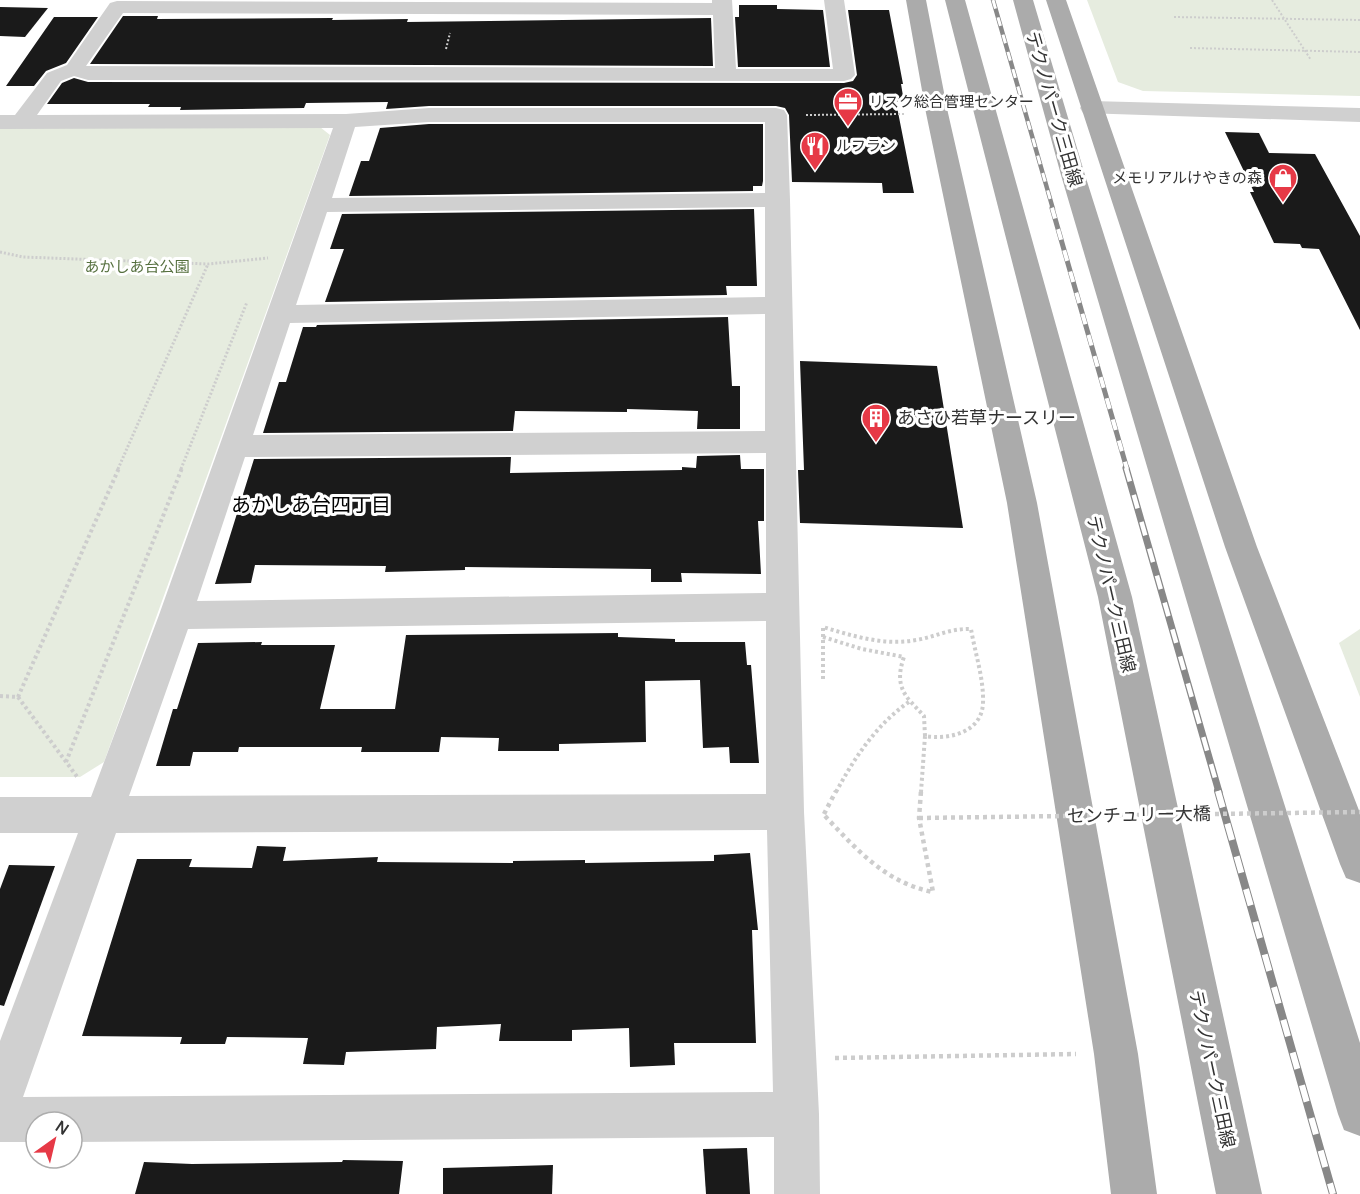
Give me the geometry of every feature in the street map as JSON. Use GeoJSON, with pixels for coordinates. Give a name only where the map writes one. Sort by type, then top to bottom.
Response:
{"type":"FeatureCollection","features":[{"type":"Feature","properties":{"kind":"main road"},"geometry":{"type":"LineString","coordinates":[[916,0],[937,113],[1022,503],[1116,1054],[1134,1194]]}},
{"type":"Feature","properties":{"kind":"main road","name":"テクノパーク三田線"},"geometry":{"type":"LineString","coordinates":[[955,0],[1114,597],[1227,1146],[1239,1194]]}},
{"type":"Feature","properties":{"kind":"main road","name":"テクノパーク三田線"},"geometry":{"type":"LineString","coordinates":[[1023,0],[1080,198],[1360,1114]]}},
{"type":"Feature","properties":{"kind":"main road"},"geometry":{"type":"LineString","coordinates":[[1056,0],[1241,548],[1360,864]]}},
{"type":"Feature","properties":{"kind":"main road"},"geometry":{"type":"LineString","coordinates":[[1116,1054],[1147,1194]]}},
{"type":"Feature","properties":{"kind":"street"},"geometry":{"type":"LineString","coordinates":[[74,69],[88,74],[844,75],[834,0]]}},
{"type":"Feature","properties":{"kind":"street"},"geometry":{"type":"LineString","coordinates":[[11,122],[54,77],[74,69],[111,4],[722,4],[726,75]]}},
{"type":"Feature","properties":{"kind":"street"},"geometry":{"type":"LineString","coordinates":[[1091,108],[1360,115]]}},
{"type":"Feature","properties":{"kind":"street"},"geometry":{"type":"LineString","coordinates":[[11,122],[346,122],[429,115],[776,116],[785,812],[797,1114],[797,1194]]}},
{"type":"Feature","properties":{"kind":"street"},"geometry":{"type":"LineString","coordinates":[[0,1100],[176,615],[281,314],[298,254],[346,122]]}},
{"type":"Feature","properties":{"kind":"street"},"geometry":{"type":"LineString","coordinates":[[317,205],[778,200]]}},
{"type":"Feature","properties":{"kind":"street"},"geometry":{"type":"LineString","coordinates":[[281,314],[779,304]]}},
{"type":"Feature","properties":{"kind":"street"},"geometry":{"type":"LineString","coordinates":[[235,446],[781,442]]}},
{"type":"Feature","properties":{"kind":"street"},"geometry":{"type":"LineString","coordinates":[[176,615],[782,607]]}},
{"type":"Feature","properties":{"kind":"street"},"geometry":{"type":"LineString","coordinates":[[0,816],[785,812]]}},
{"type":"Feature","properties":{"kind":"street"},"geometry":{"type":"LineString","coordinates":[[0,1120],[797,1114]]}},
{"type":"Feature","properties":{"kind":"path"},"geometry":{"type":"LineString","coordinates":[[1272,0],[1311,60]]}},
{"type":"Feature","properties":{"kind":"path"},"geometry":{"type":"LineString","coordinates":[[1174,17],[1360,20]]}},
{"type":"Feature","properties":{"kind":"path"},"geometry":{"type":"LineString","coordinates":[[1190,48],[1360,52]]}},
{"type":"Feature","properties":{"kind":"path"},"geometry":{"type":"LineString","coordinates":[[776,116],[937,113]]}},
{"type":"Feature","properties":{"kind":"path"},"geometry":{"type":"LineString","coordinates":[[0,252],[23,257],[208,264],[298,254]]}},
{"type":"Feature","properties":{"kind":"path"},"geometry":{"type":"LineString","coordinates":[[261,268],[265,257]]}},
{"type":"Feature","properties":{"kind":"path"},"geometry":{"type":"LineString","coordinates":[[18,696],[208,264]]}},
{"type":"Feature","properties":{"kind":"path"},"geometry":{"type":"LineString","coordinates":[[66,762],[248,301]]}},
{"type":"Feature","properties":{"kind":"path"},"geometry":{"type":"LineString","coordinates":[[823,684],[823,627],[853,635],[893,641],[911,641],[960,628],[971,629],[984,707],[976,721],[967,730],[953,737],[940,740],[925,736]]}},
{"type":"Feature","properties":{"kind":"path"},"geometry":{"type":"LineString","coordinates":[[823,637],[862,650],[904,657],[900,668],[899,685],[924,716],[925,736],[919,819],[933,892],[920,891],[896,881],[861,855]]}},
{"type":"Feature","properties":{"kind":"path"},"geometry":{"type":"LineString","coordinates":[[0,696],[18,696]]}},
{"type":"Feature","properties":{"kind":"path"},"geometry":{"type":"LineString","coordinates":[[18,696],[89,792],[102,816]]}},
{"type":"Feature","properties":{"kind":"path"},"geometry":{"type":"LineString","coordinates":[[824,803],[824,815],[852,762],[886,720],[910,701]]}},
{"type":"Feature","properties":{"kind":"path","name":"センチュリー大橋"},"geometry":{"type":"LineString","coordinates":[[919,819],[1360,812]]}},
{"type":"Feature","properties":{"kind":"path"},"geometry":{"type":"LineString","coordinates":[[795,1058],[1116,1054]]}},
{"type":"Feature","properties":{"kind":"green space"},"geometry":{"type":"Polygon","coordinates":[[[1087,0],[1360,0],[1360,96],[1143,91],[1118,82],[1087,0]]]}},
{"type":"Feature","properties":{"kind":"green space","name":"あかしあ台公園"},"geometry":{"type":"Polygon","coordinates":[[[320,127],[330,135],[104,762],[80,777],[0,777],[0,128],[320,127]]]}},
{"type":"Feature","properties":{"kind":"green space"},"geometry":{"type":"Polygon","coordinates":[[[1360,629],[1360,697],[1339,643],[1360,629]]]}},
{"type":"Feature","properties":{"kind":"building"},"geometry":{"type":"Polygon","coordinates":[[[739,5],[777,5],[777,9],[823,10],[830,67],[738,67],[735,17],[739,17],[739,5]]]}},
{"type":"Feature","properties":{"kind":"building"},"geometry":{"type":"Polygon","coordinates":[[[0,7],[48,8],[25,37],[0,36],[0,7]]]}},
{"type":"Feature","properties":{"kind":"building"},"geometry":{"type":"Polygon","coordinates":[[[848,10],[889,10],[903,84],[901,84],[904,102],[896,102],[914,193],[883,193],[882,183],[792,182],[789,115],[785,108],[776,106],[429,106],[386,109],[388,102],[306,103],[304,108],[180,110],[181,107],[148,107],[150,104],[47,104],[62,83],[74,78],[88,82],[844,83],[853,81],[857,75],[848,10]]]}},
{"type":"Feature","properties":{"kind":"building"},"geometry":{"type":"Polygon","coordinates":[[[123,16],[158,16],[157,19],[408,19],[407,22],[711,18],[713,66],[90,64],[123,16]]]}},
{"type":"Feature","properties":{"kind":"building"},"geometry":{"type":"Polygon","coordinates":[[[54,17],[98,17],[66,63],[46,71],[34,86],[6,86],[54,17]]]}},
{"type":"Feature","properties":{"kind":"building"},"geometry":{"type":"Polygon","coordinates":[[[429,124],[763,124],[763,181],[762,186],[753,186],[753,191],[349,196],[361,161],[369,161],[380,128],[429,124]]]}},
{"type":"Feature","properties":{"kind":"building","name":"メモリアルけやきの森"},"geometry":{"type":"Polygon","coordinates":[[[1225,132],[1259,133],[1269,153],[1315,154],[1360,236],[1360,330],[1319,249],[1302,248],[1300,244],[1274,243],[1250,192],[1254,192],[1225,132]]]}},
{"type":"Feature","properties":{"kind":"building"},"geometry":{"type":"Polygon","coordinates":[[[754,209],[757,286],[726,286],[727,295],[325,302],[344,249],[330,249],[342,214],[754,209]]]}},
{"type":"Feature","properties":{"kind":"building"},"geometry":{"type":"Polygon","coordinates":[[[728,317],[732,386],[740,386],[740,429],[697,429],[698,411],[627,409],[627,412],[515,411],[513,431],[263,433],[279,382],[286,382],[303,327],[728,317]]]}},
{"type":"Feature","properties":{"kind":"building","name":"あさひ若草ナースリー"},"geometry":{"type":"Polygon","coordinates":[[[800,361],[937,366],[963,528],[800,523],[798,470],[804,470],[800,361]]]}},
{"type":"Feature","properties":{"kind":"building"},"geometry":{"type":"Polygon","coordinates":[[[740,455],[741,469],[764,469],[764,521],[758,521],[761,574],[681,573],[682,582],[651,582],[651,569],[465,567],[465,570],[385,572],[386,566],[255,565],[251,583],[215,584],[254,459],[511,457],[510,473],[682,470],[682,467],[696,468],[697,456],[740,455]]]}},
{"type":"Feature","properties":{"kind":"building"},"geometry":{"type":"Polygon","coordinates":[[[618,633],[618,637],[675,639],[675,642],[745,642],[747,665],[751,665],[759,763],[730,763],[729,747],[703,748],[700,680],[645,681],[646,742],[559,744],[559,751],[498,751],[499,738],[441,737],[439,752],[361,752],[362,747],[239,747],[238,752],[193,752],[190,766],[156,766],[173,709],[177,709],[198,643],[262,642],[261,645],[335,645],[320,709],[395,709],[406,635],[618,633]]]}},
{"type":"Feature","properties":{"kind":"building"},"geometry":{"type":"Polygon","coordinates":[[[257,846],[286,847],[283,861],[378,857],[377,862],[714,861],[714,855],[750,853],[758,930],[752,930],[756,1043],[674,1043],[675,1065],[630,1067],[629,1028],[572,1030],[572,1041],[499,1041],[501,1024],[437,1027],[436,1049],[346,1052],[344,1065],[303,1064],[308,1038],[227,1037],[225,1044],[180,1044],[182,1037],[82,1036],[137,859],[192,859],[189,867],[252,868],[257,846]]]}},
{"type":"Feature","properties":{"kind":"building"},"geometry":{"type":"Polygon","coordinates":[[[9,865],[55,866],[4,1006],[0,1005],[0,889],[9,865]]]}},
{"type":"Feature","properties":{"kind":"building"},"geometry":{"type":"Polygon","coordinates":[[[747,1148],[750,1194],[706,1194],[703,1149],[747,1148]]]}},
{"type":"Feature","properties":{"kind":"building"},"geometry":{"type":"Polygon","coordinates":[[[343,1160],[403,1161],[399,1194],[135,1194],[144,1162],[192,1164],[342,1162],[343,1160]]]}},
{"type":"Feature","properties":{"kind":"building"},"geometry":{"type":"Polygon","coordinates":[[[553,1165],[552,1194],[443,1194],[443,1168],[553,1165]]]}},
{"type":"Feature","properties":{"kind":"railway"},"geometry":{"type":"LineString","coordinates":[[993,0],[1053,209]]}},
{"type":"Feature","properties":{"kind":"railway"},"geometry":{"type":"LineString","coordinates":[[1052,208],[1127,469]]}},
{"type":"Feature","properties":{"kind":"railway"},"geometry":{"type":"LineString","coordinates":[[1126,468],[1219,792]]}},
{"type":"Feature","properties":{"kind":"railway"},"geometry":{"type":"LineString","coordinates":[[1218,791],[1333,1194]]}},
{"type":"Feature","properties":{"kind":"place","name":"リスク総合管理センター"},"geometry":{"type":"Point","coordinates":[848,128]}},
{"type":"Feature","properties":{"kind":"place","name":"ルフラン"},"geometry":{"type":"Point","coordinates":[815,172]}},
{"type":"Feature","properties":{"kind":"place","name":"メモリアルけやきの森"},"geometry":{"type":"Point","coordinates":[1283,204]}},
{"type":"Feature","properties":{"kind":"place","name":"あさひ若草ナースリー"},"geometry":{"type":"Point","coordinates":[876,444]}},
{"type":"Feature","properties":{"kind":"district","name":"あかしあ台四丁目"},"geometry":{"type":"Point","coordinates":[311,505]}}]}
